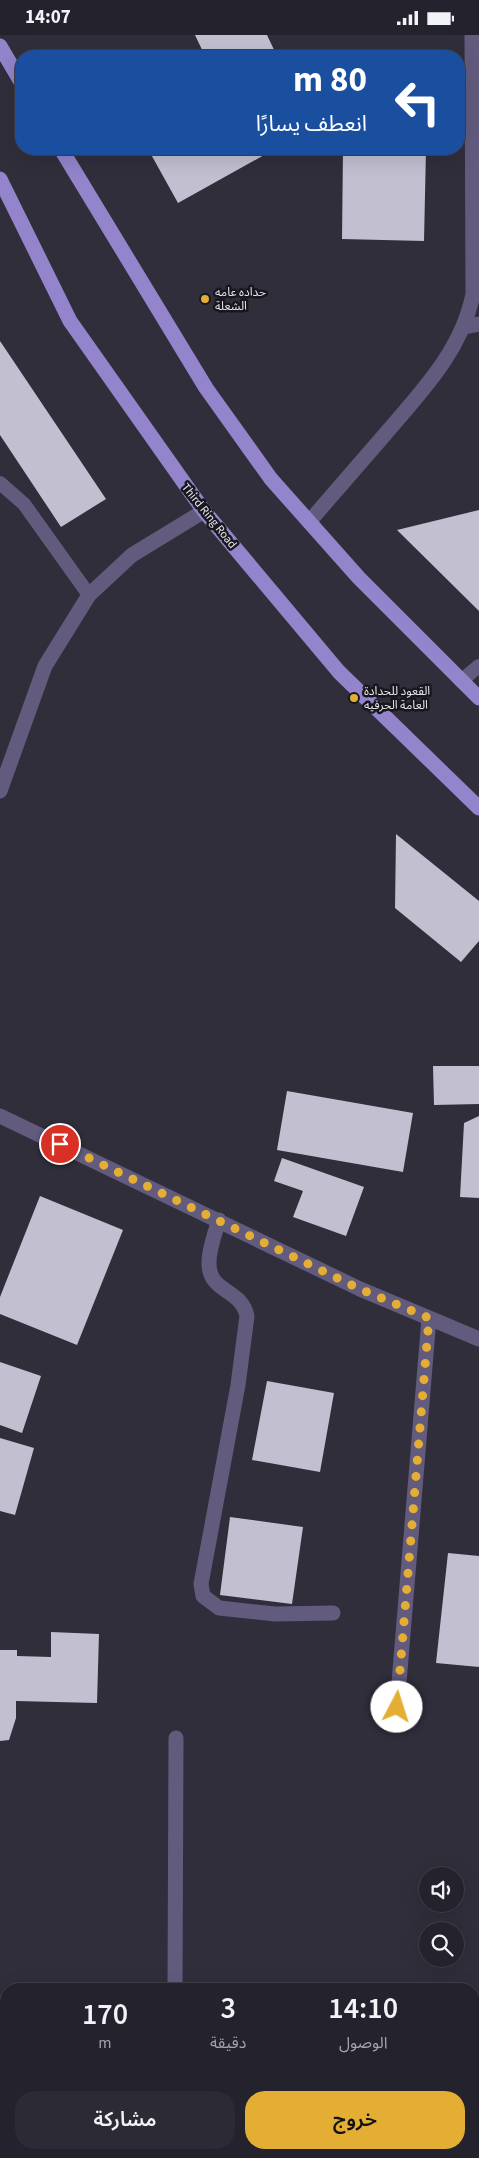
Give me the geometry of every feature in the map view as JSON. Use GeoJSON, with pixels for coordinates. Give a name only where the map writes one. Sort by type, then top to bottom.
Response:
{"type":"FeatureCollection","features":[{"type":"Feature","properties":{"kind":"main road"},"geometry":{"type":"LineString","coordinates":[[0,46],[15,72]]}},
{"type":"Feature","properties":{"kind":"main road"},"geometry":{"type":"LineString","coordinates":[[65,155],[206,388],[270,479],[359,578],[479,698]]}},
{"type":"Feature","properties":{"kind":"main road","name":"Third Ring Road"},"geometry":{"type":"LineString","coordinates":[[0,179],[70,321],[204,511],[339,672],[479,808]]}},
{"type":"Feature","properties":{"kind":"street"},"geometry":{"type":"LineString","coordinates":[[309,522],[429,383],[464,327],[474,294],[472,35]]}},
{"type":"Feature","properties":{"kind":"street"},"geometry":{"type":"LineString","coordinates":[[464,327],[479,324]]}},
{"type":"Feature","properties":{"kind":"street"},"geometry":{"type":"LineString","coordinates":[[0,791],[45,666],[90,595],[132,555],[204,511]]}},
{"type":"Feature","properties":{"kind":"street"},"geometry":{"type":"LineString","coordinates":[[0,1117],[360,1289],[479,1339]]}},
{"type":"Feature","properties":{"kind":"street"},"geometry":{"type":"LineString","coordinates":[[219,1220],[208,1260],[210,1273],[214,1282],[245,1305],[247,1316],[238,1385],[201,1584],[203,1596],[219,1608],[275,1614],[333,1613]]}},
{"type":"Feature","properties":{"kind":"street"},"geometry":{"type":"LineString","coordinates":[[397,1707],[429,1318]]}},
{"type":"Feature","properties":{"kind":"street"},"geometry":{"type":"LineString","coordinates":[[175,1983],[176,1738]]}},
{"type":"Feature","properties":{"kind":"lane"},"geometry":{"type":"LineString","coordinates":[[0,483],[24,504],[90,595]]}},
{"type":"Feature","properties":{"kind":"lane"},"geometry":{"type":"LineString","coordinates":[[461,681],[479,666]]}},
{"type":"Feature","properties":{"kind":"building"},"geometry":{"type":"Polygon","coordinates":[[[195,35],[267,35],[274,50],[202,50],[195,35]]]}},
{"type":"Feature","properties":{"kind":"building"},"geometry":{"type":"Polygon","coordinates":[[[151,155],[264,155],[178,203],[151,155]]]}},
{"type":"Feature","properties":{"kind":"building"},"geometry":{"type":"Polygon","coordinates":[[[343,155],[426,155],[424,241],[342,239],[343,155]]]}},
{"type":"Feature","properties":{"kind":"building"},"geometry":{"type":"Polygon","coordinates":[[[0,341],[106,499],[61,527],[0,435],[0,341]]]}},
{"type":"Feature","properties":{"kind":"building"},"geometry":{"type":"Polygon","coordinates":[[[479,510],[479,611],[397,530],[479,510]]]}},
{"type":"Feature","properties":{"kind":"building"},"geometry":{"type":"Polygon","coordinates":[[[396,834],[479,901],[479,941],[461,962],[395,908],[396,834]]]}},
{"type":"Feature","properties":{"kind":"building"},"geometry":{"type":"Polygon","coordinates":[[[433,1066],[479,1066],[479,1104],[434,1105],[433,1066]]]}},
{"type":"Feature","properties":{"kind":"building"},"geometry":{"type":"Polygon","coordinates":[[[287,1091],[413,1113],[403,1172],[277,1150],[287,1091]]]}},
{"type":"Feature","properties":{"kind":"building"},"geometry":{"type":"Polygon","coordinates":[[[479,1116],[479,1198],[460,1197],[464,1123],[479,1116]]]}},
{"type":"Feature","properties":{"kind":"building"},"geometry":{"type":"Polygon","coordinates":[[[282,1158],[364,1187],[346,1236],[293,1217],[303,1191],[274,1181],[282,1158]]]}},
{"type":"Feature","properties":{"kind":"building"},"geometry":{"type":"Polygon","coordinates":[[[40,1196],[123,1230],[77,1345],[0,1314],[0,1297],[40,1196]]]}},
{"type":"Feature","properties":{"kind":"building"},"geometry":{"type":"Polygon","coordinates":[[[0,1362],[41,1376],[22,1433],[0,1425],[0,1362]]]}},
{"type":"Feature","properties":{"kind":"building"},"geometry":{"type":"Polygon","coordinates":[[[267,1381],[334,1393],[320,1472],[252,1460],[267,1381]]]}},
{"type":"Feature","properties":{"kind":"building"},"geometry":{"type":"Polygon","coordinates":[[[0,1438],[34,1448],[15,1515],[0,1511],[0,1438]]]}},
{"type":"Feature","properties":{"kind":"building"},"geometry":{"type":"Polygon","coordinates":[[[230,1517],[303,1527],[292,1604],[220,1595],[230,1517]]]}},
{"type":"Feature","properties":{"kind":"building"},"geometry":{"type":"Polygon","coordinates":[[[448,1553],[479,1556],[479,1667],[436,1663],[448,1553]]]}},
{"type":"Feature","properties":{"kind":"building"},"geometry":{"type":"Polygon","coordinates":[[[51,1632],[99,1634],[97,1703],[16,1701],[16,1718],[9,1740],[0,1741],[0,1650],[17,1650],[17,1656],[51,1657],[51,1632]]]}},
{"type":"Feature","properties":{"kind":"place","name":"حداده عامه الشعلة"},"geometry":{"type":"Point","coordinates":[205,299]}},
{"type":"Feature","properties":{"kind":"place","name":"القعود للحدادة العامة الحرفيه"},"geometry":{"type":"Point","coordinates":[354,698]}},
{"type":"Feature","properties":{"kind":"route"},"geometry":{"type":"LineString","coordinates":[[60,1144],[360,1289],[429,1318],[397,1707]]}}]}
